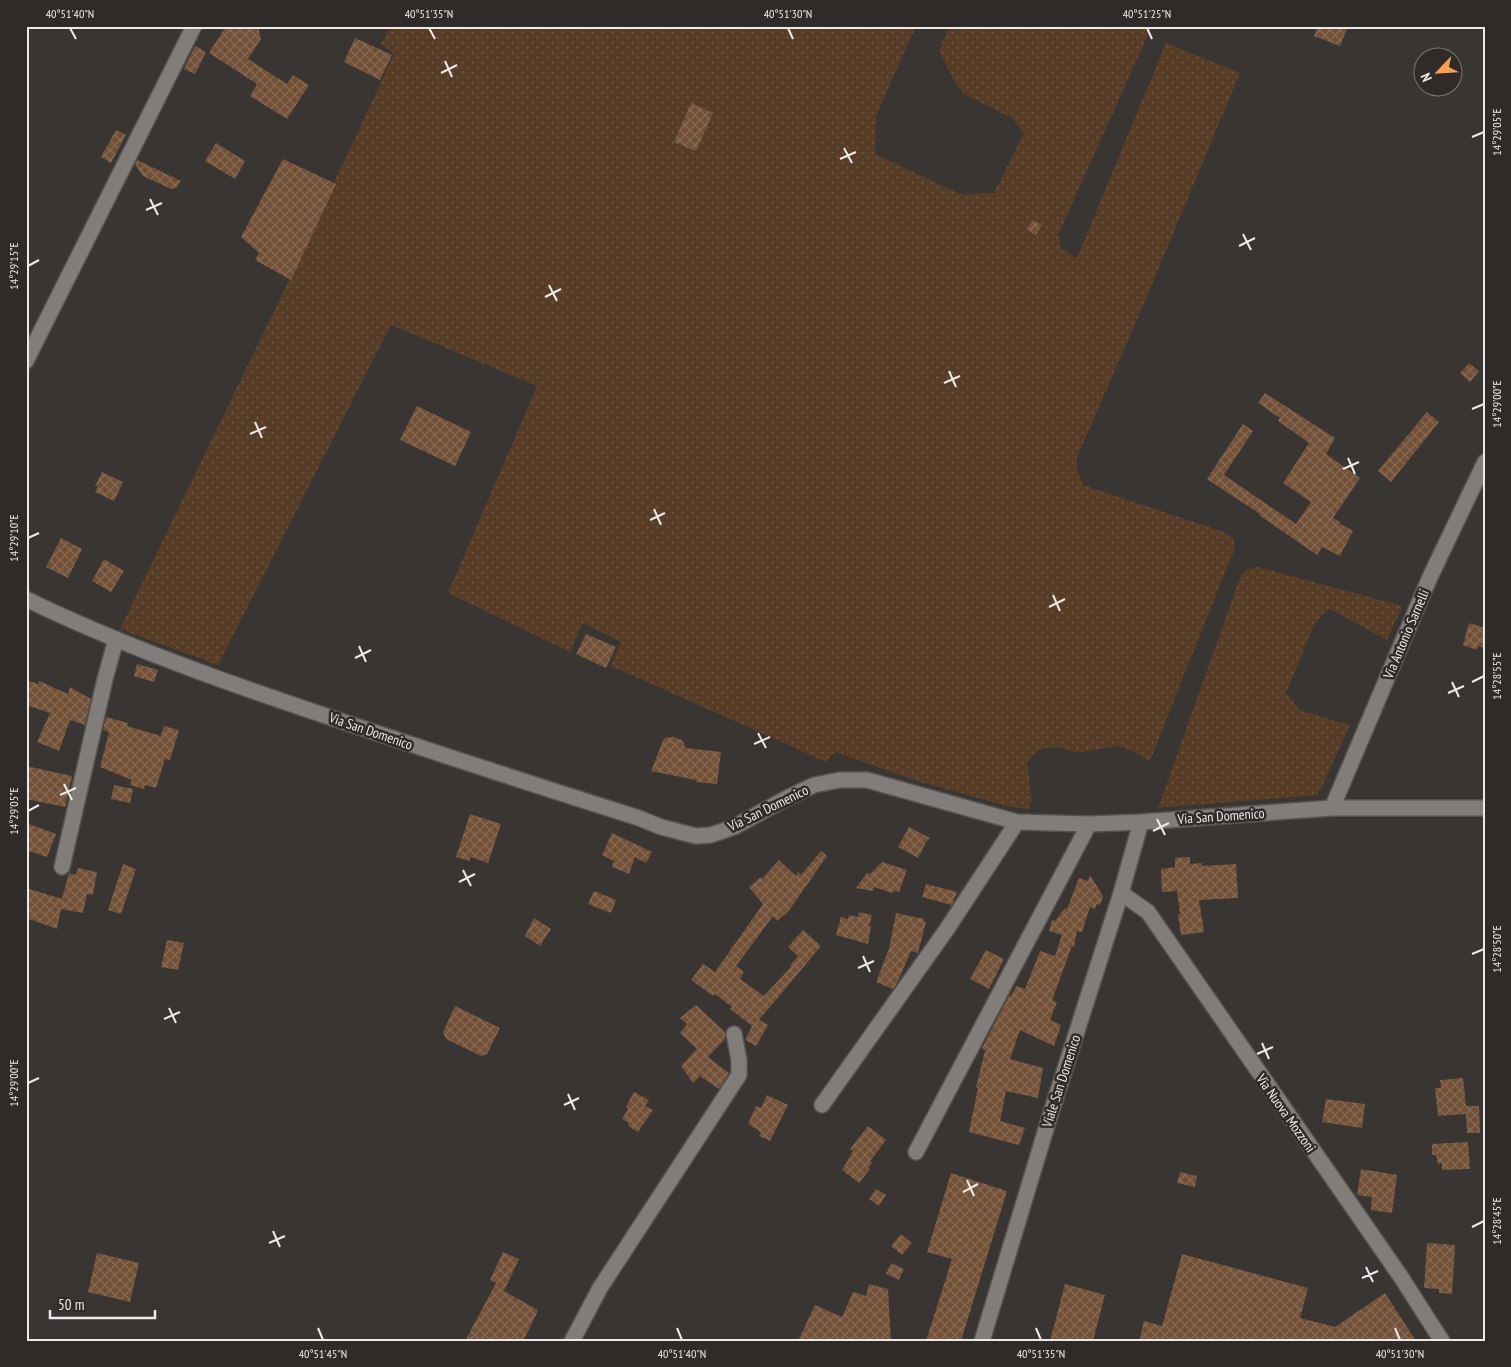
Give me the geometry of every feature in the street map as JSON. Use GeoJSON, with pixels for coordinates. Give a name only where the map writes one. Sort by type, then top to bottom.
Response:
{"type":"FeatureCollection","features":[{"type":"Feature","properties":{"kind":"street"},"geometry":{"type":"LineString","coordinates":[[26,361],[194,26]]}},
{"type":"Feature","properties":{"kind":"street","name":"Via Antonio Sarnelli"},"geometry":{"type":"LineString","coordinates":[[1332,808],[1430,577],[1485,462]]}},
{"type":"Feature","properties":{"kind":"street","name":"Via San Domenico"},"geometry":{"type":"LineString","coordinates":[[26,599],[116,640],[305,709],[478,767],[640,818],[661,827],[696,836],[711,834],[734,827],[786,798],[814,785],[840,780],[867,780],[1017,822],[1089,824],[1141,822],[1332,808],[1485,808]]}},
{"type":"Feature","properties":{"kind":"street"},"geometry":{"type":"LineString","coordinates":[[62,867],[105,679],[116,640]]}},
{"type":"Feature","properties":{"kind":"street"},"geometry":{"type":"LineString","coordinates":[[822,1105],[947,929],[1017,822]]}},
{"type":"Feature","properties":{"kind":"street","name":"Viale San Domenico"},"geometry":{"type":"LineString","coordinates":[[982,1341],[1121,893],[1141,822]]}},
{"type":"Feature","properties":{"kind":"street"},"geometry":{"type":"LineString","coordinates":[[916,1152],[1089,824]]}},
{"type":"Feature","properties":{"kind":"street","name":"Via Nuova Mozzoni"},"geometry":{"type":"LineString","coordinates":[[1121,893],[1148,912],[1401,1277],[1442,1341]]}},
{"type":"Feature","properties":{"kind":"street"},"geometry":{"type":"LineString","coordinates":[[572,1341],[600,1288],[739,1075],[739,1060],[734,1034]]}},
{"type":"Feature","properties":{"kind":"shaded area"},"geometry":{"type":"Polygon","coordinates":[[[391,26],[916,26],[876,116],[875,154],[960,194],[994,193],[1024,133],[1012,118],[964,94],[957,86],[939,51],[949,26],[1152,26],[1058,235],[1061,248],[1077,258],[1166,43],[1240,73],[1146,299],[1077,458],[1077,468],[1083,485],[1224,532],[1233,538],[1235,547],[1150,761],[1126,748],[1116,746],[1078,753],[1059,747],[1040,749],[1027,762],[1032,800],[1028,809],[1007,806],[917,781],[835,752],[826,762],[611,666],[621,642],[583,623],[570,652],[448,593],[537,386],[391,325],[218,665],[120,629],[288,282],[394,54],[381,44],[391,26]]]}},
{"type":"Feature","properties":{"kind":"shaded area"},"geometry":{"type":"Polygon","coordinates":[[[1258,567],[1403,606],[1387,640],[1330,609],[1315,623],[1286,693],[1299,710],[1350,725],[1318,795],[1158,808],[1241,575],[1248,569],[1258,567]]]}},
{"type":"Feature","properties":{"kind":"building"},"geometry":{"type":"Polygon","coordinates":[[[226,26],[258,26],[261,39],[248,59],[287,84],[293,75],[309,85],[287,119],[250,96],[257,84],[209,53],[226,26]]]}},
{"type":"Feature","properties":{"kind":"building"},"geometry":{"type":"Polygon","coordinates":[[[1318,26],[1348,26],[1340,46],[1314,36],[1318,26]]]}},
{"type":"Feature","properties":{"kind":"building"},"geometry":{"type":"Polygon","coordinates":[[[355,38],[392,55],[380,80],[344,62],[355,38]]]}},
{"type":"Feature","properties":{"kind":"building"},"geometry":{"type":"Polygon","coordinates":[[[195,46],[206,52],[195,74],[184,69],[195,46]]]}},
{"type":"Feature","properties":{"kind":"building"},"geometry":{"type":"Polygon","coordinates":[[[691,103],[713,113],[696,151],[674,142],[691,103]]]}},
{"type":"Feature","properties":{"kind":"building"},"geometry":{"type":"Polygon","coordinates":[[[116,130],[126,135],[111,163],[101,157],[116,130]]]}},
{"type":"Feature","properties":{"kind":"building"},"geometry":{"type":"Polygon","coordinates":[[[216,143],[245,161],[235,179],[205,161],[216,143]]]}},
{"type":"Feature","properties":{"kind":"building"},"geometry":{"type":"Polygon","coordinates":[[[283,159],[336,184],[291,280],[255,260],[259,253],[241,237],[283,159]]]}},
{"type":"Feature","properties":{"kind":"building"},"geometry":{"type":"Polygon","coordinates":[[[137,160],[181,181],[176,188],[171,189],[143,176],[135,164],[137,160]]]}},
{"type":"Feature","properties":{"kind":"building"},"geometry":{"type":"Polygon","coordinates":[[[1033,220],[1042,225],[1036,235],[1027,229],[1033,220]]]}},
{"type":"Feature","properties":{"kind":"building"},"geometry":{"type":"Polygon","coordinates":[[[1469,363],[1479,371],[1470,382],[1460,373],[1469,363]]]}},
{"type":"Feature","properties":{"kind":"building"},"geometry":{"type":"Polygon","coordinates":[[[1265,393],[1335,438],[1326,454],[1360,478],[1333,518],[1353,531],[1340,556],[1322,547],[1317,555],[1207,479],[1243,424],[1253,431],[1224,475],[1296,524],[1311,502],[1283,483],[1309,443],[1278,421],[1280,418],[1258,403],[1265,393]]]}},
{"type":"Feature","properties":{"kind":"building"},"geometry":{"type":"Polygon","coordinates":[[[417,406],[471,432],[455,466],[400,440],[417,406]]]}},
{"type":"Feature","properties":{"kind":"building"},"geometry":{"type":"Polygon","coordinates":[[[1427,412],[1439,422],[1391,482],[1378,471],[1427,412]]]}},
{"type":"Feature","properties":{"kind":"building"},"geometry":{"type":"Polygon","coordinates":[[[102,472],[123,482],[114,501],[95,492],[98,486],[95,486],[102,472]]]}},
{"type":"Feature","properties":{"kind":"building"},"geometry":{"type":"Polygon","coordinates":[[[61,538],[82,549],[68,578],[46,567],[61,538]]]}},
{"type":"Feature","properties":{"kind":"building"},"geometry":{"type":"Polygon","coordinates":[[[104,559],[124,571],[111,592],[92,581],[104,559]]]}},
{"type":"Feature","properties":{"kind":"building"},"geometry":{"type":"Polygon","coordinates":[[[1469,623],[1485,628],[1485,648],[1478,646],[1477,650],[1463,645],[1469,623]]]}},
{"type":"Feature","properties":{"kind":"building"},"geometry":{"type":"Polygon","coordinates":[[[586,634],[616,647],[606,668],[576,654],[586,634]]]}},
{"type":"Feature","properties":{"kind":"building"},"geometry":{"type":"Polygon","coordinates":[[[137,664],[158,670],[154,682],[134,676],[137,664]]]}},
{"type":"Feature","properties":{"kind":"building"},"geometry":{"type":"Polygon","coordinates":[[[26,680],[38,684],[39,681],[68,694],[70,687],[91,699],[85,725],[70,720],[59,751],[37,742],[50,713],[26,705],[26,680]]]}},
{"type":"Feature","properties":{"kind":"building"},"geometry":{"type":"Polygon","coordinates":[[[106,717],[128,723],[127,726],[161,736],[164,726],[179,730],[170,760],[165,759],[156,788],[145,785],[144,789],[130,785],[132,780],[100,767],[109,732],[103,730],[106,717]]]}},
{"type":"Feature","properties":{"kind":"building"},"geometry":{"type":"Polygon","coordinates":[[[673,737],[682,740],[686,748],[721,752],[717,784],[696,782],[696,780],[651,771],[664,738],[673,737]]]}},
{"type":"Feature","properties":{"kind":"building"},"geometry":{"type":"Polygon","coordinates":[[[26,766],[72,776],[65,807],[26,799],[26,766]]]}},
{"type":"Feature","properties":{"kind":"building"},"geometry":{"type":"Polygon","coordinates":[[[114,785],[133,789],[130,803],[111,799],[114,785]]]}},
{"type":"Feature","properties":{"kind":"building"},"geometry":{"type":"Polygon","coordinates":[[[470,814],[501,824],[488,863],[471,857],[469,861],[456,857],[470,814]]]}},
{"type":"Feature","properties":{"kind":"building"},"geometry":{"type":"Polygon","coordinates":[[[29,824],[56,834],[47,857],[26,850],[26,830],[29,824]]]}},
{"type":"Feature","properties":{"kind":"building"},"geometry":{"type":"Polygon","coordinates":[[[909,827],[930,838],[918,858],[898,847],[909,827]]]}},
{"type":"Feature","properties":{"kind":"building"},"geometry":{"type":"Polygon","coordinates":[[[612,833],[652,852],[646,863],[635,857],[629,874],[612,867],[614,861],[602,855],[612,833]]]}},
{"type":"Feature","properties":{"kind":"building"},"geometry":{"type":"Polygon","coordinates":[[[821,851],[827,856],[788,912],[777,921],[773,916],[736,966],[744,972],[740,979],[764,996],[791,967],[798,956],[788,947],[803,930],[821,946],[759,1020],[768,1025],[756,1046],[745,1040],[752,1026],[730,1009],[732,1007],[715,994],[713,996],[691,980],[703,964],[715,972],[763,904],[749,887],[761,877],[762,879],[779,860],[796,876],[798,872],[801,875],[821,851]]]}},
{"type":"Feature","properties":{"kind":"building"},"geometry":{"type":"Polygon","coordinates":[[[1190,857],[1190,864],[1202,863],[1202,866],[1236,864],[1238,898],[1199,900],[1204,932],[1181,935],[1177,891],[1162,892],[1161,869],[1175,867],[1175,858],[1190,857]]]}},
{"type":"Feature","properties":{"kind":"building"},"geometry":{"type":"Polygon","coordinates":[[[882,862],[907,870],[899,892],[894,891],[892,893],[874,887],[873,891],[856,888],[867,873],[870,874],[882,862]]]}},
{"type":"Feature","properties":{"kind":"building"},"geometry":{"type":"Polygon","coordinates":[[[123,864],[136,869],[121,914],[108,910],[123,864]]]}},
{"type":"Feature","properties":{"kind":"building"},"geometry":{"type":"Polygon","coordinates":[[[78,868],[97,872],[93,895],[87,894],[83,913],[61,909],[57,929],[26,918],[26,888],[62,899],[69,873],[76,875],[78,868]]]}},
{"type":"Feature","properties":{"kind":"building"},"geometry":{"type":"Polygon","coordinates":[[[1090,875],[1103,896],[1100,905],[1097,904],[1095,909],[1090,907],[1082,932],[1077,931],[1074,947],[1072,946],[1052,1000],[1057,1002],[1050,1020],[1061,1025],[1054,1046],[1020,1030],[1010,1059],[1043,1068],[1038,1098],[1006,1091],[1000,1121],[1025,1128],[1019,1145],[969,1132],[978,1088],[976,1087],[985,1051],[982,1048],[1016,986],[1025,989],[1040,951],[1055,956],[1062,935],[1049,931],[1052,920],[1055,921],[1065,908],[1067,909],[1079,878],[1088,881],[1090,875]]]}},
{"type":"Feature","properties":{"kind":"building"},"geometry":{"type":"Polygon","coordinates":[[[926,884],[957,892],[952,905],[922,897],[926,884]]]}},
{"type":"Feature","properties":{"kind":"building"},"geometry":{"type":"Polygon","coordinates":[[[594,891],[616,900],[611,913],[588,904],[594,891]]]}},
{"type":"Feature","properties":{"kind":"building"},"geometry":{"type":"Polygon","coordinates":[[[859,912],[872,915],[868,944],[836,935],[841,917],[848,919],[849,915],[858,917],[859,912]]]}},
{"type":"Feature","properties":{"kind":"building"},"geometry":{"type":"Polygon","coordinates":[[[896,913],[924,919],[923,921],[926,922],[918,953],[911,951],[893,989],[876,982],[889,949],[896,913]]]}},
{"type":"Feature","properties":{"kind":"building"},"geometry":{"type":"Polygon","coordinates":[[[534,918],[551,929],[540,946],[525,936],[534,918]]]}},
{"type":"Feature","properties":{"kind":"building"},"geometry":{"type":"Polygon","coordinates":[[[167,940],[184,943],[178,970],[161,967],[167,940]]]}},
{"type":"Feature","properties":{"kind":"building"},"geometry":{"type":"Polygon","coordinates":[[[986,950],[1004,959],[989,989],[970,979],[986,950]]]}},
{"type":"Feature","properties":{"kind":"building"},"geometry":{"type":"Polygon","coordinates":[[[696,1005],[725,1032],[725,1039],[708,1057],[729,1073],[719,1089],[700,1076],[693,1083],[681,1066],[697,1049],[680,1033],[687,1024],[680,1018],[696,1005]]]}},
{"type":"Feature","properties":{"kind":"building"},"geometry":{"type":"Polygon","coordinates":[[[455,1006],[500,1028],[487,1054],[481,1056],[446,1039],[443,1032],[455,1006]]]}},
{"type":"Feature","properties":{"kind":"building"},"geometry":{"type":"Polygon","coordinates":[[[1463,1078],[1466,1106],[1479,1106],[1480,1133],[1467,1133],[1466,1114],[1438,1116],[1435,1088],[1441,1088],[1440,1080],[1463,1078]]]}},
{"type":"Feature","properties":{"kind":"building"},"geometry":{"type":"Polygon","coordinates":[[[634,1092],[649,1100],[645,1106],[653,1110],[638,1132],[628,1126],[629,1123],[622,1119],[634,1092]]]}},
{"type":"Feature","properties":{"kind":"building"},"geometry":{"type":"Polygon","coordinates":[[[767,1095],[788,1105],[770,1141],[759,1136],[761,1132],[748,1124],[756,1106],[761,1108],[767,1095]]]}},
{"type":"Feature","properties":{"kind":"building"},"geometry":{"type":"Polygon","coordinates":[[[1326,1099],[1365,1104],[1362,1128],[1322,1122],[1326,1099]]]}},
{"type":"Feature","properties":{"kind":"building"},"geometry":{"type":"Polygon","coordinates":[[[868,1126],[886,1140],[870,1161],[872,1163],[868,1168],[870,1169],[859,1183],[842,1170],[853,1151],[850,1149],[868,1126]]]}},
{"type":"Feature","properties":{"kind":"building"},"geometry":{"type":"Polygon","coordinates":[[[1468,1142],[1470,1169],[1442,1170],[1442,1163],[1438,1164],[1436,1155],[1432,1155],[1432,1144],[1468,1142]]]}},
{"type":"Feature","properties":{"kind":"building"},"geometry":{"type":"Polygon","coordinates":[[[1361,1169],[1397,1175],[1392,1213],[1371,1210],[1372,1197],[1357,1195],[1361,1169]]]}},
{"type":"Feature","properties":{"kind":"building"},"geometry":{"type":"Polygon","coordinates":[[[1180,1172],[1197,1176],[1195,1187],[1177,1183],[1180,1172]]]}},
{"type":"Feature","properties":{"kind":"building"},"geometry":{"type":"Polygon","coordinates":[[[951,1173],[1007,1191],[961,1341],[926,1341],[952,1259],[927,1252],[951,1173]]]}},
{"type":"Feature","properties":{"kind":"building"},"geometry":{"type":"Polygon","coordinates":[[[876,1189],[886,1195],[879,1206],[869,1199],[876,1189]]]}},
{"type":"Feature","properties":{"kind":"building"},"geometry":{"type":"Polygon","coordinates":[[[901,1234],[912,1243],[902,1255],[891,1246],[901,1234]]]}},
{"type":"Feature","properties":{"kind":"building"},"geometry":{"type":"Polygon","coordinates":[[[1427,1243],[1455,1245],[1452,1294],[1439,1293],[1439,1289],[1424,1288],[1427,1243]]]}},
{"type":"Feature","properties":{"kind":"building"},"geometry":{"type":"Polygon","coordinates":[[[503,1252],[519,1259],[504,1291],[538,1310],[523,1341],[465,1341],[496,1283],[490,1280],[503,1252]]]}},
{"type":"Feature","properties":{"kind":"building"},"geometry":{"type":"Polygon","coordinates":[[[97,1253],[139,1263],[130,1302],[88,1292],[97,1253]]]}},
{"type":"Feature","properties":{"kind":"building"},"geometry":{"type":"Polygon","coordinates":[[[1182,1254],[1308,1288],[1300,1318],[1335,1327],[1385,1293],[1416,1341],[1139,1341],[1144,1321],[1162,1326],[1182,1254]]]}},
{"type":"Feature","properties":{"kind":"building"},"geometry":{"type":"Polygon","coordinates":[[[891,1263],[904,1269],[899,1280],[886,1274],[891,1263]]]}},
{"type":"Feature","properties":{"kind":"building"},"geometry":{"type":"Polygon","coordinates":[[[869,1284],[888,1289],[891,1341],[798,1341],[815,1305],[842,1317],[853,1292],[866,1296],[869,1284]]]}},
{"type":"Feature","properties":{"kind":"building"},"geometry":{"type":"Polygon","coordinates":[[[1065,1284],[1105,1295],[1093,1341],[1050,1341],[1065,1284]]]}}]}
